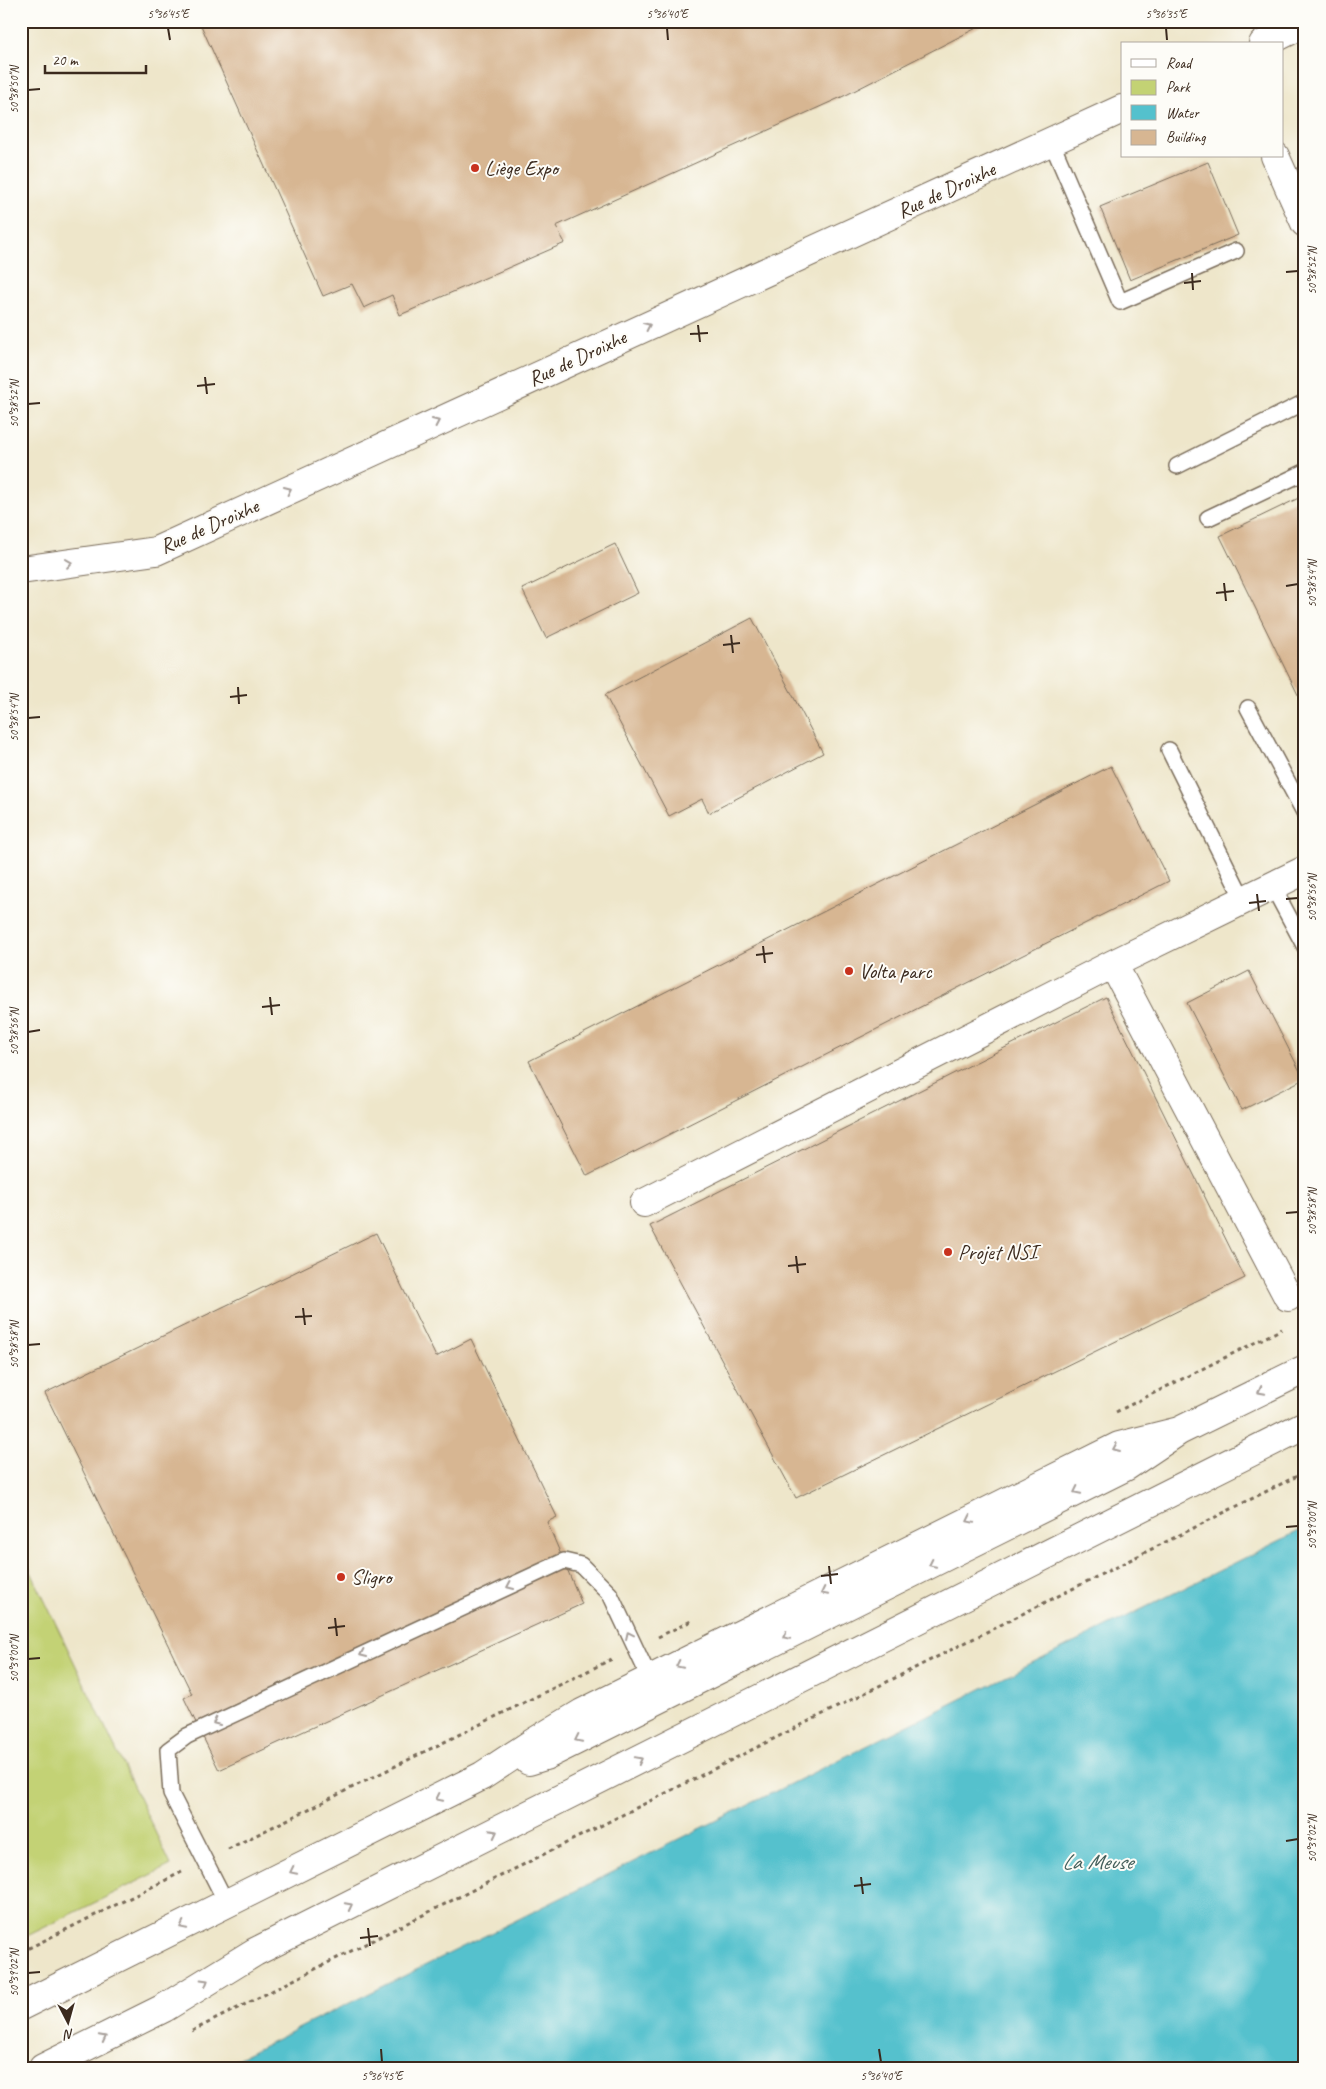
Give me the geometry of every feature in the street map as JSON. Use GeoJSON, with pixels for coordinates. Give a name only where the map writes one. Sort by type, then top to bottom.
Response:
{"type":"FeatureCollection","features":[{"type":"Feature","properties":{"kind":"main road"},"geometry":{"type":"LineString","coordinates":[[1267,42],[1305,23]]}},
{"type":"Feature","properties":{"kind":"main road","name":"Rue de Droixhe"},"geometry":{"type":"LineString","coordinates":[[21,570],[156,551],[1121,109]]}},
{"type":"Feature","properties":{"kind":"main road"},"geometry":{"type":"LineString","coordinates":[[1276,158],[1305,223]]}},
{"type":"Feature","properties":{"kind":"main road"},"geometry":{"type":"LineString","coordinates":[[644,1203],[1113,964],[1305,870]]}},
{"type":"Feature","properties":{"kind":"main road"},"geometry":{"type":"LineString","coordinates":[[1113,964],[1288,1297]]}},
{"type":"Feature","properties":{"kind":"main road"},"geometry":{"type":"LineString","coordinates":[[482,1776],[553,1751],[1127,1466],[1179,1432],[1305,1369]]}},
{"type":"Feature","properties":{"kind":"main road"},"geometry":{"type":"LineString","coordinates":[[44,2068],[164,2008],[255,1952],[1305,1425]]}},
{"type":"Feature","properties":{"kind":"main road"},"geometry":{"type":"LineString","coordinates":[[21,2006],[482,1776],[582,1713],[1118,1446],[1179,1432]]}},
{"type":"Feature","properties":{"kind":"lane"},"geometry":{"type":"LineString","coordinates":[[1051,141],[1120,302],[1236,251]]}},
{"type":"Feature","properties":{"kind":"lane"},"geometry":{"type":"LineString","coordinates":[[1178,466],[1305,402]]}},
{"type":"Feature","properties":{"kind":"lane"},"geometry":{"type":"LineString","coordinates":[[1208,518],[1305,472]]}},
{"type":"Feature","properties":{"kind":"lane"},"geometry":{"type":"LineString","coordinates":[[1248,708],[1305,814]]}},
{"type":"Feature","properties":{"kind":"lane"},"geometry":{"type":"LineString","coordinates":[[1168,750],[1244,901]]}},
{"type":"Feature","properties":{"kind":"lane"},"geometry":{"type":"LineString","coordinates":[[1273,887],[1305,947]]}},
{"type":"Feature","properties":{"kind":"lane"},"geometry":{"type":"LineString","coordinates":[[227,1904],[171,1794],[168,1750],[187,1736],[564,1561],[581,1566],[610,1594],[650,1679]]}},
{"type":"Feature","properties":{"kind":"path"},"geometry":{"type":"LineString","coordinates":[[869,21],[869,27]]}},
{"type":"Feature","properties":{"kind":"path"},"geometry":{"type":"LineString","coordinates":[[188,2032],[1305,1472]]}},
{"type":"Feature","properties":{"kind":"path"},"geometry":{"type":"LineString","coordinates":[[21,1952],[205,1861]]}},
{"type":"Feature","properties":{"kind":"green space"},"geometry":{"type":"Polygon","coordinates":[[[21,1551],[171,1865],[21,1939],[21,1551]]]}},
{"type":"Feature","properties":{"kind":"water","name":"La Meuse"},"geometry":{"type":"Polygon","coordinates":[[[1305,1528],[1305,2068],[219,2068],[1305,1528]]]}},
{"type":"Feature","properties":{"kind":"building","name":"Liège Expo"},"geometry":{"type":"Polygon","coordinates":[[[199,21],[990,21],[846,95],[556,226],[565,243],[400,315],[392,295],[364,308],[352,284],[323,296],[199,21]]]}},
{"type":"Feature","properties":{"kind":"building"},"geometry":{"type":"Polygon","coordinates":[[[1208,162],[1238,235],[1130,280],[1100,207],[1208,162]]]}},
{"type":"Feature","properties":{"kind":"building"},"geometry":{"type":"Polygon","coordinates":[[[1305,495],[1305,709],[1220,536],[1305,495]]]}},
{"type":"Feature","properties":{"kind":"building"},"geometry":{"type":"Polygon","coordinates":[[[615,544],[638,593],[546,638],[522,589],[615,544]]]}},
{"type":"Feature","properties":{"kind":"building"},"geometry":{"type":"Polygon","coordinates":[[[752,618],[823,753],[709,813],[702,799],[669,816],[605,695],[752,618]]]}},
{"type":"Feature","properties":{"kind":"building","name":"Volta parc"},"geometry":{"type":"Polygon","coordinates":[[[1111,766],[1169,881],[587,1176],[529,1061],[1111,766]]]}},
{"type":"Feature","properties":{"kind":"building"},"geometry":{"type":"Polygon","coordinates":[[[1249,971],[1304,1079],[1242,1110],[1187,1003],[1249,971]]]}},
{"type":"Feature","properties":{"kind":"building","name":"Projet NSI"},"geometry":{"type":"Polygon","coordinates":[[[1106,997],[1245,1278],[796,1498],[650,1226],[1106,997]]]}},
{"type":"Feature","properties":{"kind":"building"},"geometry":{"type":"Polygon","coordinates":[[[376,1233],[436,1357],[471,1339],[557,1517],[547,1522],[582,1604],[219,1770],[184,1698],[192,1694],[45,1393],[376,1233]]]}},
{"type":"Feature","properties":{"kind":"place","name":"Liège Expo"},"geometry":{"type":"Point","coordinates":[475,168]}},
{"type":"Feature","properties":{"kind":"place","name":"Volta parc"},"geometry":{"type":"Point","coordinates":[849,971]}},
{"type":"Feature","properties":{"kind":"place","name":"Projet NSI"},"geometry":{"type":"Point","coordinates":[948,1252]}},
{"type":"Feature","properties":{"kind":"place","name":"Sligro"},"geometry":{"type":"Point","coordinates":[341,1577]}}]}
